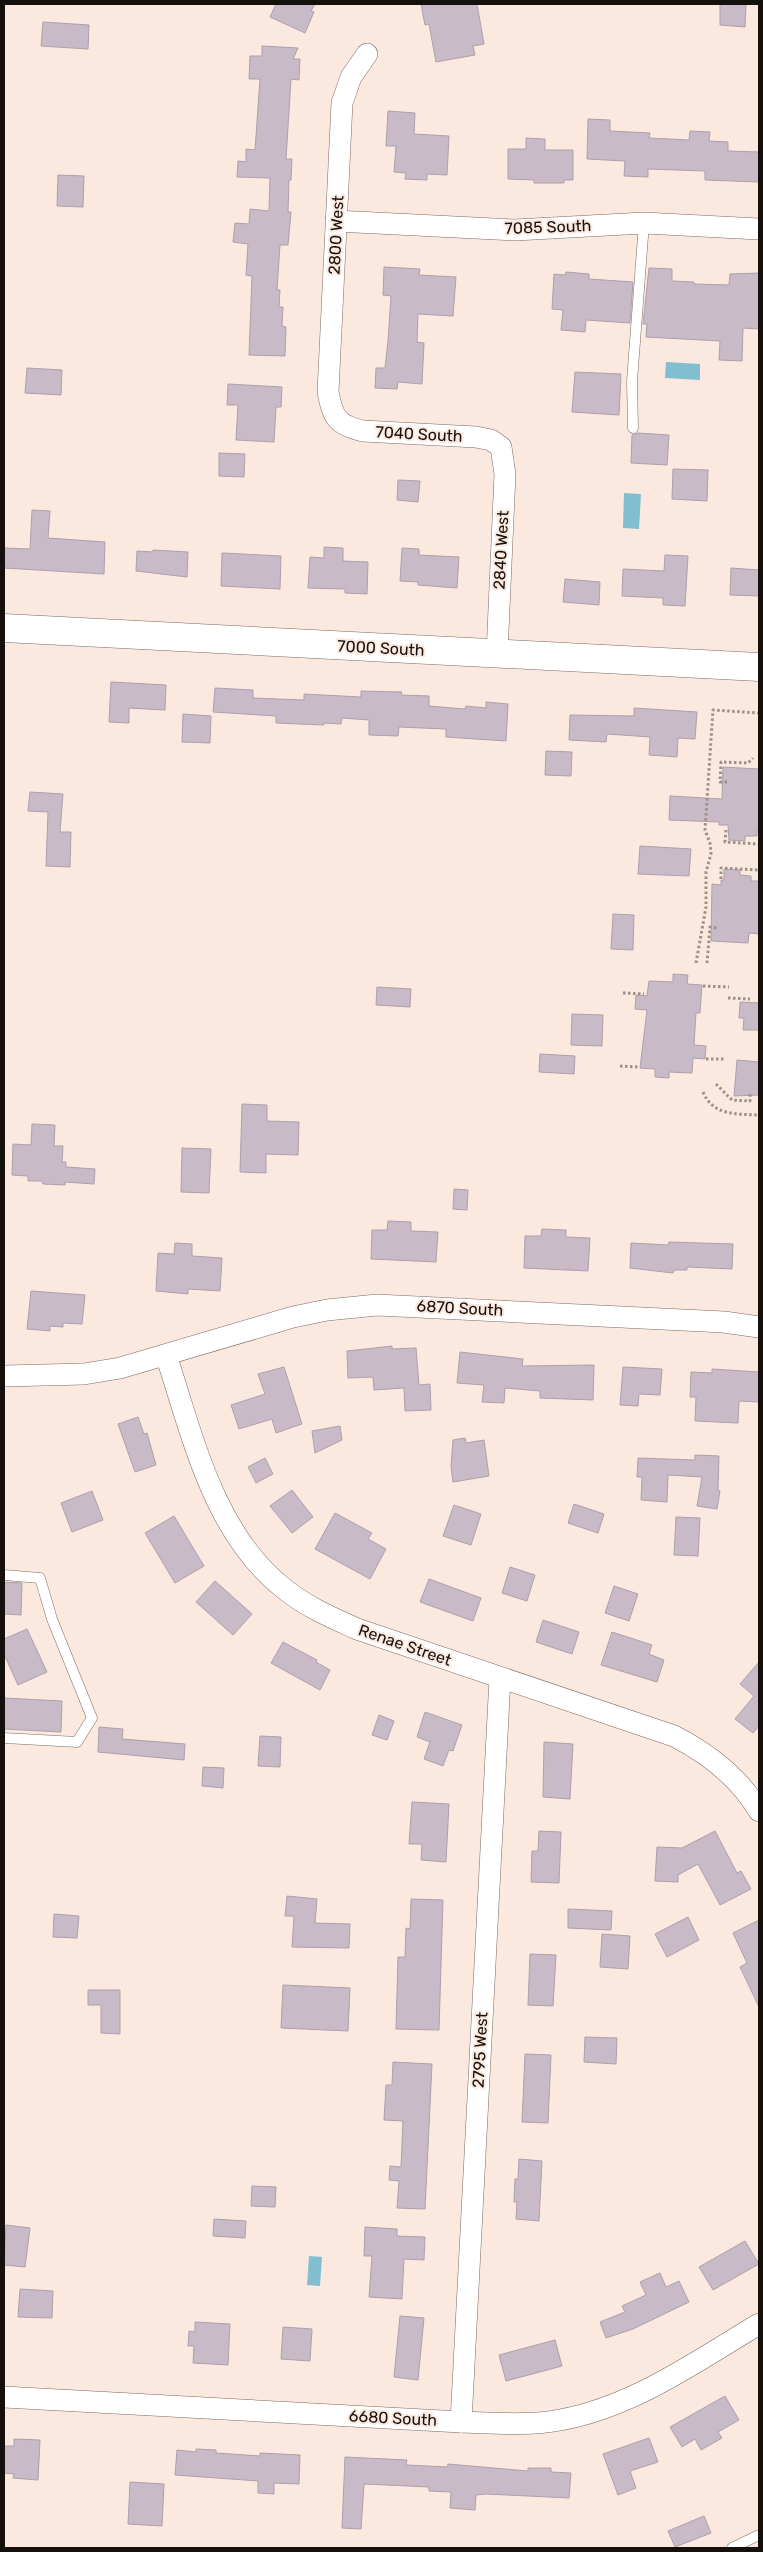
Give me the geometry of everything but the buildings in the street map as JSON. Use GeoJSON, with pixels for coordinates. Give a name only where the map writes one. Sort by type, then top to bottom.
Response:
{"type":"FeatureCollection","features":[{"type":"Feature","properties":{"kind":"main road","name":"7000 South"},"geometry":{"type":"LineString","coordinates":[[4,628],[759,667]]}},
{"type":"Feature","properties":{"kind":"street","name":"2800 West"},"geometry":{"type":"LineString","coordinates":[[337,420],[331,409],[328,392],[342,103],[351,77],[367,54]]}},
{"type":"Feature","properties":{"kind":"street","name":"7085 South"},"geometry":{"type":"LineString","coordinates":[[336,221],[515,230],[644,224],[759,229]]}},
{"type":"Feature","properties":{"kind":"street","name":"7040 South"},"geometry":{"type":"LineString","coordinates":[[337,420],[347,427],[363,431],[476,437],[491,440],[501,447]]}},
{"type":"Feature","properties":{"kind":"street","name":"2840 West"},"geometry":{"type":"LineString","coordinates":[[497,654],[505,474],[501,447]]}},
{"type":"Feature","properties":{"kind":"street","name":"6870 South"},"geometry":{"type":"LineString","coordinates":[[4,1376],[84,1374],[120,1368],[293,1317],[327,1310],[376,1305],[714,1322],[759,1327]]}},
{"type":"Feature","properties":{"kind":"street","name":"Renae Street"},"geometry":{"type":"LineString","coordinates":[[166,1354],[204,1468],[219,1504],[236,1535],[258,1563],[286,1590],[320,1613],[357,1629],[674,1736],[712,1758],[737,1782],[759,1811]]}},
{"type":"Feature","properties":{"kind":"street","name":"2795 West"},"geometry":{"type":"LineString","coordinates":[[461,2422],[500,1678]]}},
{"type":"Feature","properties":{"kind":"street","name":"6680 South"},"geometry":{"type":"LineString","coordinates":[[4,2397],[461,2422],[518,2424],[560,2420],[601,2409],[668,2377],[759,2324]]}},
{"type":"Feature","properties":{"kind":"lane"},"geometry":{"type":"LineString","coordinates":[[633,428],[632,381],[644,224]]}},
{"type":"Feature","properties":{"kind":"lane"},"geometry":{"type":"LineString","coordinates":[[4,1575],[40,1578],[52,1619],[92,1718],[77,1742],[4,1738]]}},
{"type":"Feature","properties":{"kind":"lane"},"geometry":{"type":"LineString","coordinates":[[732,2548],[759,2535]]}},
{"type":"Feature","properties":{"kind":"path"},"geometry":{"type":"LineString","coordinates":[[696,963],[706,907],[706,872],[711,854],[710,843],[705,830],[713,710],[759,713]]}},
{"type":"Feature","properties":{"kind":"path"},"geometry":{"type":"LineString","coordinates":[[727,782],[720,782],[721,762],[748,763],[753,758]]}},
{"type":"Feature","properties":{"kind":"path"},"geometry":{"type":"LineString","coordinates":[[726,830],[725,842],[759,844]]}},
{"type":"Feature","properties":{"kind":"path"},"geometry":{"type":"LineString","coordinates":[[721,878],[721,868],[759,870]]}},
{"type":"Feature","properties":{"kind":"path"},"geometry":{"type":"LineString","coordinates":[[707,963],[710,927],[717,928]]}},
{"type":"Feature","properties":{"kind":"path"},"geometry":{"type":"LineString","coordinates":[[703,986],[729,987]]}},
{"type":"Feature","properties":{"kind":"path"},"geometry":{"type":"LineString","coordinates":[[623,993],[644,994]]}},
{"type":"Feature","properties":{"kind":"path"},"geometry":{"type":"LineString","coordinates":[[728,998],[750,999]]}},
{"type":"Feature","properties":{"kind":"path"},"geometry":{"type":"LineString","coordinates":[[706,1059],[724,1060]]}},
{"type":"Feature","properties":{"kind":"path"},"geometry":{"type":"LineString","coordinates":[[620,1066],[638,1067]]}},
{"type":"Feature","properties":{"kind":"path"},"geometry":{"type":"LineString","coordinates":[[716,1084],[732,1100],[750,1101],[750,1092]]}},
{"type":"Feature","properties":{"kind":"path"},"geometry":{"type":"LineString","coordinates":[[703,1092],[710,1105],[716,1109],[733,1114],[759,1115]]}},
{"type":"Feature","properties":{"kind":"water"},"geometry":{"type":"Polygon","coordinates":[[[666,362],[700,364],[700,380],[665,378],[666,362]]]}},
{"type":"Feature","properties":{"kind":"water"},"geometry":{"type":"Polygon","coordinates":[[[624,493],[641,494],[639,529],[623,528],[624,493]]]}},
{"type":"Feature","properties":{"kind":"water"},"geometry":{"type":"Polygon","coordinates":[[[309,2256],[322,2257],[320,2286],[307,2285],[309,2256]]]}}]}
